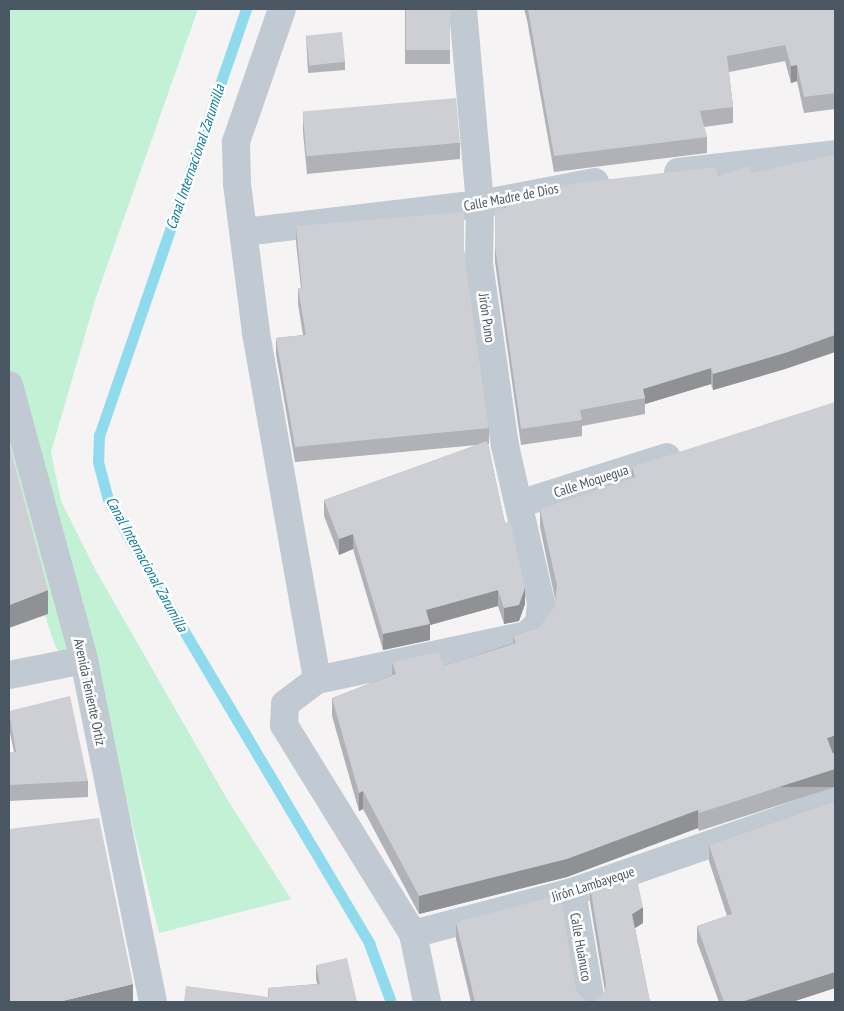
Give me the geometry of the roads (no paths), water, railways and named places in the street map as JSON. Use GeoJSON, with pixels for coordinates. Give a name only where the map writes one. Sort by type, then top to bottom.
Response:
{"type":"FeatureCollection","features":[{"type":"Feature","properties":{"kind":"street"},"geometry":{"type":"LineString","coordinates":[[282,9],[236,142],[256,333],[317,680],[285,704],[284,725],[413,934],[427,1002]]}},
{"type":"Feature","properties":{"kind":"street","name":"Jirón Puno"},"geometry":{"type":"LineString","coordinates":[[317,680],[527,636],[539,623],[541,602],[505,446],[479,263],[480,204],[463,9]]}},
{"type":"Feature","properties":{"kind":"street"},"geometry":{"type":"LineString","coordinates":[[651,176],[835,154]]}},
{"type":"Feature","properties":{"kind":"street","name":"Calle Madre de Dios"},"geometry":{"type":"LineString","coordinates":[[245,232],[480,204],[622,179]]}},
{"type":"Feature","properties":{"kind":"street","name":"Avenida Teniente Ortiz"},"geometry":{"type":"LineString","coordinates":[[9,385],[84,660],[153,1002]]}},
{"type":"Feature","properties":{"kind":"street","name":"Calle Moquegua"},"geometry":{"type":"LineString","coordinates":[[518,504],[696,448]]}},
{"type":"Feature","properties":{"kind":"street"},"geometry":{"type":"LineString","coordinates":[[9,675],[84,660]]}},
{"type":"Feature","properties":{"kind":"street","name":"Jirón Lambayeque"},"geometry":{"type":"LineString","coordinates":[[413,934],[572,892],[835,801]]}},
{"type":"Feature","properties":{"kind":"street","name":"Calle Huánuco"},"geometry":{"type":"LineString","coordinates":[[572,892],[591,1002]]}},
{"type":"Feature","properties":{"kind":"waterway","name":"Canal Internacional Zarumilla"},"geometry":{"type":"LineString","coordinates":[[246,9],[99,435],[98,462],[108,499],[130,540],[369,943],[391,1002]]}}]}
